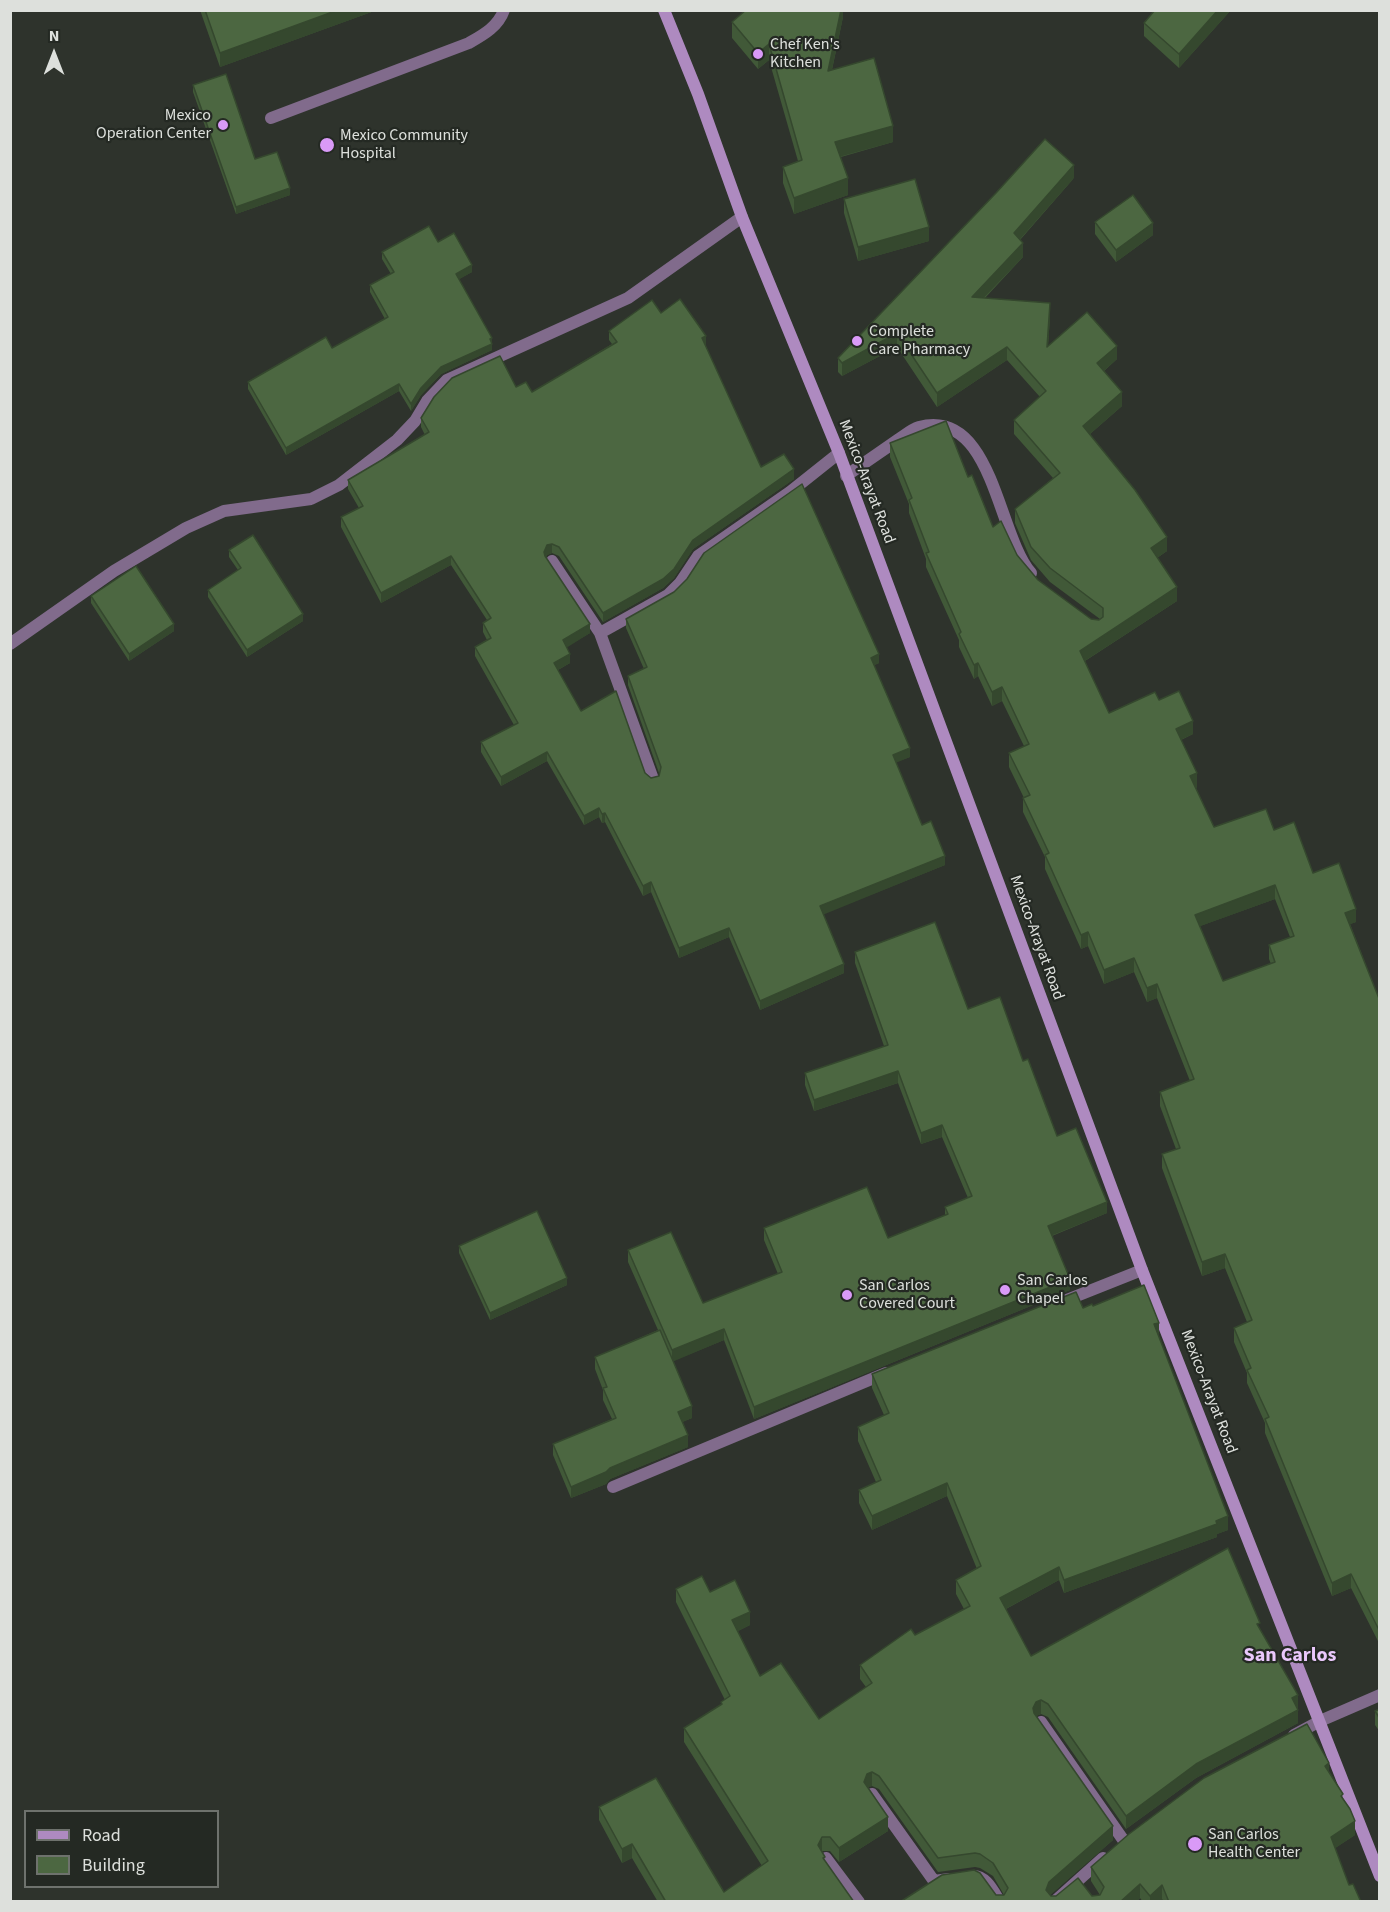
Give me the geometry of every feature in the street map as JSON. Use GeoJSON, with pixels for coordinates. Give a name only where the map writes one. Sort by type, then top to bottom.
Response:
{"type":"FeatureCollection","features":[{"type":"Feature","properties":{"kind":"main road","name":"Mexico-Arayat Road"},"geometry":{"type":"LineString","coordinates":[[664,10],[699,94],[742,217],[839,453],[1142,1270],[1380,1876]]}},
{"type":"Feature","properties":{"kind":"street"},"geometry":{"type":"LineString","coordinates":[[271,118],[469,43],[489,31],[502,17],[504,10]]}},
{"type":"Feature","properties":{"kind":"street"},"geometry":{"type":"LineString","coordinates":[[10,644],[114,571],[186,528],[224,512],[311,499],[339,485],[398,440],[415,421],[427,401],[447,380],[628,298],[742,217]]}},
{"type":"Feature","properties":{"kind":"street"},"geometry":{"type":"LineString","coordinates":[[846,476],[917,427],[937,425],[949,427],[962,434],[974,448],[994,488],[1009,532],[1024,565],[1037,580]]}},
{"type":"Feature","properties":{"kind":"street"},"geometry":{"type":"LineString","coordinates":[[600,633],[668,595],[680,583],[699,556],[790,492],[839,453]]}},
{"type":"Feature","properties":{"kind":"street"},"geometry":{"type":"LineString","coordinates":[[552,561],[600,633],[653,780]]}},
{"type":"Feature","properties":{"kind":"street"},"geometry":{"type":"LineString","coordinates":[[1053,1306],[1142,1270]]}},
{"type":"Feature","properties":{"kind":"street"},"geometry":{"type":"LineString","coordinates":[[613,1487],[898,1368]]}},
{"type":"Feature","properties":{"kind":"street"},"geometry":{"type":"LineString","coordinates":[[1280,1742],[1320,1721],[1380,1695]]}},
{"type":"Feature","properties":{"kind":"street"},"geometry":{"type":"LineString","coordinates":[[1041,1722],[1129,1838],[1082,1883],[1054,1902]]}},
{"type":"Feature","properties":{"kind":"street"},"geometry":{"type":"LineString","coordinates":[[872,1794],[934,1881],[976,1875],[986,1881],[1000,1902]]}},
{"type":"Feature","properties":{"kind":"street"},"geometry":{"type":"LineString","coordinates":[[826,1858],[859,1902]]}},
{"type":"Feature","properties":{"kind":"building"},"geometry":{"type":"Polygon","coordinates":[[[205,10],[338,10],[220,53],[205,10]]]}},
{"type":"Feature","properties":{"kind":"building"},"geometry":{"type":"Polygon","coordinates":[[[746,10],[841,10],[828,71],[874,58],[893,126],[835,142],[848,178],[794,198],[783,167],[802,160],[769,44],[758,53],[732,22],[746,10]]]}},
{"type":"Feature","properties":{"kind":"building"},"geometry":{"type":"Polygon","coordinates":[[[1155,10],[1218,10],[1179,54],[1144,23],[1155,10]]]}},
{"type":"Feature","properties":{"kind":"building","name":"Mexico Operation Center"},"geometry":{"type":"Polygon","coordinates":[[[226,74],[255,159],[277,152],[290,188],[236,207],[193,85],[226,74]]]}},
{"type":"Feature","properties":{"kind":"building"},"geometry":{"type":"Polygon","coordinates":[[[1045,139],[1074,165],[1014,233],[1023,243],[972,297],[1050,303],[1047,347],[1087,312],[1117,346],[1097,363],[1122,392],[1083,426],[1135,490],[1167,537],[1151,548],[1177,587],[1080,651],[1109,713],[1155,692],[1159,700],[1179,691],[1193,721],[1176,729],[1197,773],[1190,776],[1214,827],[1266,809],[1274,830],[1294,822],[1313,873],[1339,863],[1356,909],[1345,913],[1380,1001],[1380,1632],[1351,1574],[1332,1583],[1265,1419],[1269,1417],[1247,1370],[1251,1368],[1234,1328],[1252,1320],[1225,1254],[1202,1262],[1162,1154],[1180,1148],[1160,1092],[1194,1079],[1157,984],[1147,988],[1134,958],[1104,970],[1088,932],[1081,935],[1045,855],[1049,853],[1023,798],[1030,795],[1009,753],[1029,744],[1002,687],[992,692],[978,663],[974,665],[959,634],[961,632],[926,553],[929,552],[909,500],[912,498],[890,443],[946,421],[968,477],[972,475],[993,527],[1001,521],[1017,555],[1038,580],[1091,619],[1099,620],[1103,617],[1103,608],[1050,568],[1031,547],[1015,509],[1060,473],[1014,420],[1046,391],[1007,347],[937,393],[897,333],[842,363],[838,358],[1045,139]],[[1275,885],[1195,915],[1223,981],[1275,962],[1269,945],[1294,936],[1275,885]]]}},
{"type":"Feature","properties":{"kind":"building"},"geometry":{"type":"Polygon","coordinates":[[[915,179],[929,227],[858,247],[844,199],[915,179]]]}},
{"type":"Feature","properties":{"kind":"building"},"geometry":{"type":"Polygon","coordinates":[[[1133,195],[1153,223],[1116,250],[1095,222],[1133,195]]]}},
{"type":"Feature","properties":{"kind":"building"},"geometry":{"type":"Polygon","coordinates":[[[429,226],[438,242],[454,233],[472,265],[456,274],[492,338],[490,339],[492,344],[441,367],[421,388],[411,404],[399,384],[286,448],[248,382],[326,337],[332,348],[388,317],[370,285],[394,272],[382,252],[429,226]]]}},
{"type":"Feature","properties":{"kind":"building"},"geometry":{"type":"Polygon","coordinates":[[[680,299],[706,336],[702,338],[761,467],[784,454],[794,469],[693,540],[674,569],[663,579],[603,613],[559,547],[552,544],[547,545],[545,556],[590,624],[563,640],[570,654],[554,663],[581,711],[616,691],[645,773],[651,778],[659,776],[661,767],[628,676],[647,667],[626,619],[674,592],[687,579],[704,553],[802,484],[879,654],[871,658],[910,748],[893,755],[922,825],[931,821],[945,856],[820,906],[844,964],[760,1001],[729,928],[679,948],[651,882],[643,886],[605,813],[602,814],[599,808],[584,816],[547,752],[501,777],[481,742],[518,723],[475,647],[491,638],[483,623],[491,618],[451,556],[381,593],[341,517],[363,506],[348,480],[429,432],[421,418],[434,397],[452,378],[500,356],[516,387],[526,382],[532,392],[617,342],[609,331],[652,300],[661,313],[680,299]]]}},
{"type":"Feature","properties":{"kind":"building"},"geometry":{"type":"Polygon","coordinates":[[[253,535],[303,614],[247,650],[208,590],[241,568],[229,550],[253,535]]]}},
{"type":"Feature","properties":{"kind":"building"},"geometry":{"type":"Polygon","coordinates":[[[136,566],[174,624],[129,654],[91,596],[136,566]]]}},
{"type":"Feature","properties":{"kind":"building"},"geometry":{"type":"Polygon","coordinates":[[[935,922],[968,1009],[1000,997],[1023,1061],[1028,1059],[1057,1136],[1076,1128],[1107,1202],[1048,1226],[1070,1279],[754,1407],[724,1329],[672,1350],[628,1250],[671,1232],[703,1303],[782,1272],[764,1228],[867,1187],[888,1238],[948,1214],[945,1207],[972,1196],[942,1125],[921,1133],[898,1071],[814,1100],[805,1073],[888,1045],[855,952],[935,922]]]}},
{"type":"Feature","properties":{"kind":"building"},"geometry":{"type":"Polygon","coordinates":[[[537,1211],[567,1278],[490,1313],[459,1246],[537,1211]]]}},
{"type":"Feature","properties":{"kind":"building"},"geometry":{"type":"Polygon","coordinates":[[[1144,1285],[1159,1323],[1154,1324],[1228,1516],[1216,1521],[1217,1524],[1064,1580],[1059,1567],[1000,1598],[1031,1656],[1228,1548],[1260,1623],[1257,1624],[1298,1695],[1292,1698],[1298,1710],[1196,1764],[1126,1816],[1048,1704],[1041,1700],[1036,1702],[1033,1708],[1034,1713],[1113,1826],[1049,1882],[1046,1890],[1051,1896],[1056,1896],[1078,1878],[1092,1896],[1100,1895],[1104,1887],[1091,1867],[1129,1834],[1204,1778],[1307,1724],[1329,1763],[1325,1766],[1343,1794],[1341,1796],[1355,1821],[1331,1837],[1349,1885],[1353,1884],[1361,1902],[1169,1902],[1162,1885],[1150,1896],[1140,1884],[1120,1902],[900,1902],[942,1875],[974,1870],[980,1873],[996,1895],[1004,1895],[1008,1888],[993,1863],[980,1854],[938,1858],[879,1776],[872,1772],[867,1774],[864,1782],[888,1817],[839,1848],[830,1837],[822,1837],[818,1845],[825,1857],[823,1858],[854,1902],[666,1902],[632,1844],[622,1849],[599,1807],[656,1778],[724,1892],[768,1861],[684,1728],[722,1704],[721,1702],[730,1696],[676,1589],[702,1576],[710,1592],[735,1580],[750,1612],[732,1620],[760,1676],[781,1663],[819,1719],[872,1683],[860,1665],[911,1629],[915,1635],[970,1606],[956,1580],[981,1566],[947,1483],[872,1516],[859,1490],[881,1480],[858,1427],[889,1413],[872,1374],[1076,1292],[1083,1308],[1144,1285]]]}},
{"type":"Feature","properties":{"kind":"building"},"geometry":{"type":"Polygon","coordinates":[[[660,1330],[692,1406],[678,1412],[688,1435],[571,1487],[553,1444],[616,1418],[603,1388],[607,1387],[595,1357],[660,1330]]]}},
{"type":"Feature","properties":{"kind":"building"},"geometry":{"type":"Polygon","coordinates":[[[1380,1709],[1380,1719],[1375,1711],[1380,1709]]]}},
{"type":"Feature","properties":{"kind":"place","name":"Chef Ken's Kitchen"},"geometry":{"type":"Point","coordinates":[758,54]}},
{"type":"Feature","properties":{"kind":"place","name":"Mexico Operation Center"},"geometry":{"type":"Point","coordinates":[223,125]}},
{"type":"Feature","properties":{"kind":"place","name":"Mexico Community Hospital"},"geometry":{"type":"Point","coordinates":[327,145]}},
{"type":"Feature","properties":{"kind":"place","name":"Complete Care Pharmacy"},"geometry":{"type":"Point","coordinates":[857,341]}},
{"type":"Feature","properties":{"kind":"place","name":"San Carlos Chapel"},"geometry":{"type":"Point","coordinates":[1005,1290]}},
{"type":"Feature","properties":{"kind":"place","name":"San Carlos Covered Court"},"geometry":{"type":"Point","coordinates":[847,1295]}},
{"type":"Feature","properties":{"kind":"place","name":"San Carlos Health Center"},"geometry":{"type":"Point","coordinates":[1195,1844]}},
{"type":"Feature","properties":{"kind":"district","name":"San Carlos"},"geometry":{"type":"Point","coordinates":[1290,1657]}}]}
